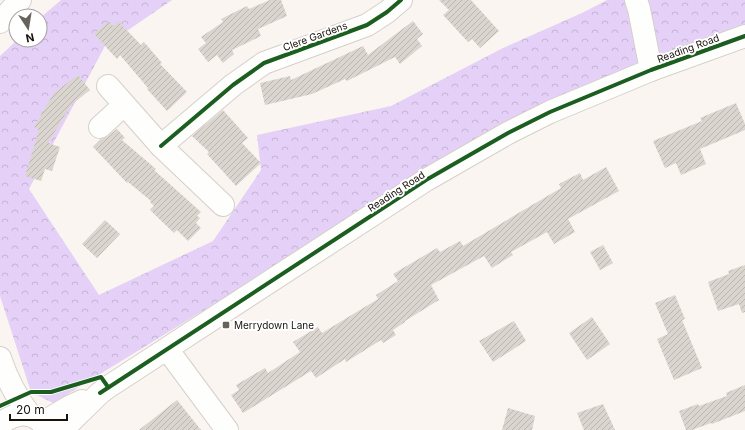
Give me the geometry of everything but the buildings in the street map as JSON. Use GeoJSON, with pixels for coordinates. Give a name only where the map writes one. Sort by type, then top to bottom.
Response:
{"type":"FeatureCollection","features":[{"type":"Feature","properties":{"kind":"main road"},"geometry":{"type":"LineString","coordinates":[[0,4],[5,0]]}},
{"type":"Feature","properties":{"kind":"main road"},"geometry":{"type":"LineString","coordinates":[[0,22],[20,0]]}},
{"type":"Feature","properties":{"kind":"main road","name":"Clere Gardens"},"geometry":{"type":"LineString","coordinates":[[161,146],[233,85],[264,64],[367,25],[387,12],[400,0]]}},
{"type":"Feature","properties":{"kind":"main road"},"geometry":{"type":"LineString","coordinates":[[636,0],[640,10],[651,70]]}},
{"type":"Feature","properties":{"kind":"main road","name":"Reading Road"},"geometry":{"type":"LineString","coordinates":[[39,423],[100,393],[426,180],[489,144],[550,112],[651,70],[745,36]]}},
{"type":"Feature","properties":{"kind":"main road"},"geometry":{"type":"LineString","coordinates":[[108,86],[161,146],[223,205]]}},
{"type":"Feature","properties":{"kind":"main road"},"geometry":{"type":"LineString","coordinates":[[100,128],[124,105]]}},
{"type":"Feature","properties":{"kind":"main road"},"geometry":{"type":"LineString","coordinates":[[167,349],[227,430]]}},
{"type":"Feature","properties":{"kind":"main road"},"geometry":{"type":"LineString","coordinates":[[0,419],[5,403],[4,368]]}},
{"type":"Feature","properties":{"kind":"main road"},"geometry":{"type":"LineString","coordinates":[[4,368],[17,398],[39,423]]}},
{"type":"Feature","properties":{"kind":"main road","name":"Reading Road"},"geometry":{"type":"LineString","coordinates":[[62,430],[100,393]]}},
{"type":"Feature","properties":{"kind":"main road"},"geometry":{"type":"LineString","coordinates":[[0,425],[11,416],[19,414],[39,423]]}},
{"type":"Feature","properties":{"kind":"green space"},"geometry":{"type":"Polygon","coordinates":[[[61,0],[172,0],[105,46],[29,189],[99,295],[213,241],[261,170],[257,135],[391,106],[503,48],[582,13],[607,0],[745,0],[745,26],[531,109],[53,403],[31,392],[0,296],[0,56],[8,48],[48,48],[48,11],[61,0]]]}},
{"type":"Feature","properties":{"kind":"cycle path"},"geometry":{"type":"LineString","coordinates":[[161,146],[233,85],[264,63],[367,25],[387,12],[401,0]]}},
{"type":"Feature","properties":{"kind":"cycle path"},"geometry":{"type":"LineString","coordinates":[[100,393],[426,180],[508,133],[550,112],[651,70],[745,36]]}},
{"type":"Feature","properties":{"kind":"cycle path"},"geometry":{"type":"LineString","coordinates":[[0,406],[31,392],[51,392],[101,377],[108,387]]}},
{"type":"Feature","properties":{"kind":"place","name":"Merrydown Lane"},"geometry":{"type":"Point","coordinates":[226,325]}}]}
